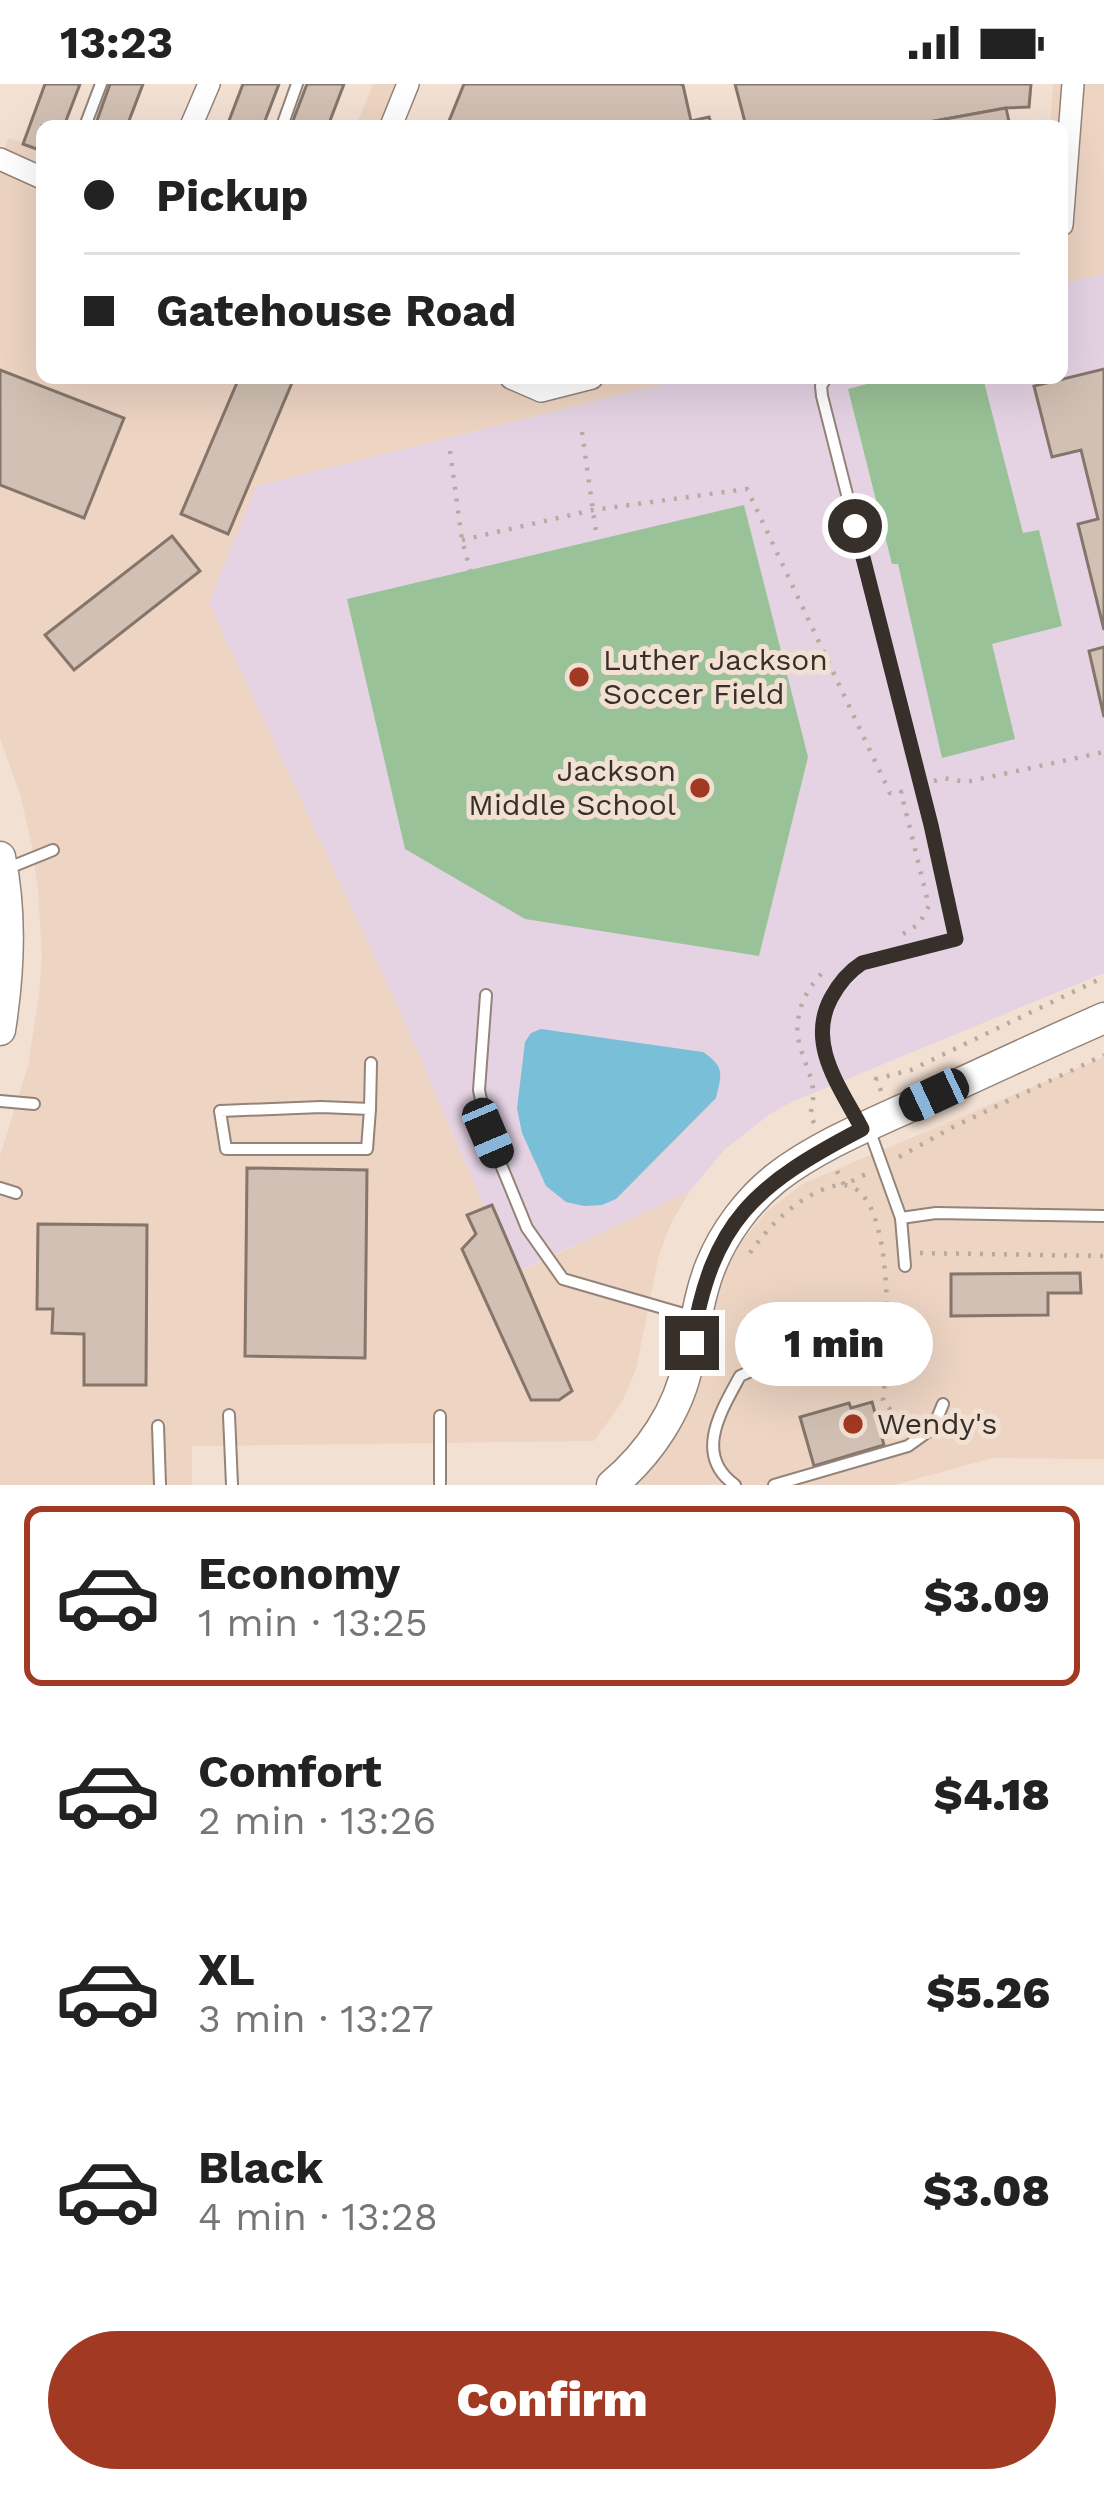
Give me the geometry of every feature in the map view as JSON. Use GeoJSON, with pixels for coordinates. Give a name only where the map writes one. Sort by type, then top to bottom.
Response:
{"type":"FeatureCollection","features":[{"type":"Feature","properties":{"kind":"street"},"geometry":{"type":"LineString","coordinates":[[194,120],[209,84]]}},
{"type":"Feature","properties":{"kind":"street"},"geometry":{"type":"LineString","coordinates":[[393,120],[408,84]]}},
{"type":"Feature","properties":{"kind":"street"},"geometry":{"type":"LineString","coordinates":[[1068,148],[1073,84]]}},
{"type":"Feature","properties":{"kind":"street"},"geometry":{"type":"LineString","coordinates":[[0,159],[36,175]]}},
{"type":"Feature","properties":{"kind":"street"},"geometry":{"type":"LineString","coordinates":[[525,384],[541,391],[568,384]]}},
{"type":"Feature","properties":{"kind":"street"},"geometry":{"type":"LineString","coordinates":[[0,1030],[8,930],[1,864]]}},
{"type":"Feature","properties":{"kind":"street"},"geometry":{"type":"LineString","coordinates":[[612,1485],[641,1456],[676,1404],[712,1262],[752,1201],[808,1157],[1104,1018]]}},
{"type":"Feature","properties":{"kind":"lane"},"geometry":{"type":"LineString","coordinates":[[87,120],[101,84]]}},
{"type":"Feature","properties":{"kind":"lane"},"geometry":{"type":"LineString","coordinates":[[284,120],[297,84]]}},
{"type":"Feature","properties":{"kind":"lane"},"geometry":{"type":"LineString","coordinates":[[822,384],[821,396],[956,939],[862,963],[849,971],[823,1015],[824,1053],[865,1128],[901,1218],[904,1259]]}},
{"type":"Feature","properties":{"kind":"lane"},"geometry":{"type":"LineString","coordinates":[[1,864],[53,850]]}},
{"type":"Feature","properties":{"kind":"lane"},"geometry":{"type":"LineString","coordinates":[[486,995],[479,1090],[488,1133],[527,1228],[563,1279],[696,1318]]}},
{"type":"Feature","properties":{"kind":"lane"},"geometry":{"type":"LineString","coordinates":[[370,1109],[220,1111],[226,1149],[367,1149],[370,1109],[371,1063]]}},
{"type":"Feature","properties":{"kind":"lane"},"geometry":{"type":"LineString","coordinates":[[0,1101],[34,1104]]}},
{"type":"Feature","properties":{"kind":"lane"},"geometry":{"type":"LineString","coordinates":[[0,1188],[16,1193]]}},
{"type":"Feature","properties":{"kind":"lane"},"geometry":{"type":"LineString","coordinates":[[901,1218],[936,1213],[1104,1216]]}},
{"type":"Feature","properties":{"kind":"lane"},"geometry":{"type":"LineString","coordinates":[[735,1485],[723,1477],[712,1458],[715,1430],[740,1376],[764,1365]]}},
{"type":"Feature","properties":{"kind":"lane"},"geometry":{"type":"LineString","coordinates":[[774,1485],[908,1446],[933,1428],[943,1404]]}},
{"type":"Feature","properties":{"kind":"lane"},"geometry":{"type":"LineString","coordinates":[[229,1414],[232,1485]]}},
{"type":"Feature","properties":{"kind":"lane"},"geometry":{"type":"LineString","coordinates":[[440,1416],[440,1485]]}},
{"type":"Feature","properties":{"kind":"lane"},"geometry":{"type":"LineString","coordinates":[[158,1426],[160,1485]]}},
{"type":"Feature","properties":{"kind":"path"},"geometry":{"type":"LineString","coordinates":[[582,432],[597,539]]}},
{"type":"Feature","properties":{"kind":"path"},"geometry":{"type":"LineString","coordinates":[[450,451],[470,570]]}},
{"type":"Feature","properties":{"kind":"path"},"geometry":{"type":"LineString","coordinates":[[462,540],[592,510],[747,489],[890,793],[901,792]]}},
{"type":"Feature","properties":{"kind":"path"},"geometry":{"type":"LineString","coordinates":[[876,1079],[911,1070],[1104,977]]}},
{"type":"Feature","properties":{"kind":"path"},"geometry":{"type":"LineString","coordinates":[[910,1150],[1104,1055]]}},
{"type":"Feature","properties":{"kind":"path"},"geometry":{"type":"LineString","coordinates":[[751,1252],[797,1202],[844,1185],[859,1191],[873,1210],[884,1252],[883,1400],[904,1428],[920,1437]]}},
{"type":"Feature","properties":{"kind":"path"},"geometry":{"type":"LineString","coordinates":[[904,1259],[1104,1256]]}},
{"type":"Feature","properties":{"kind":"shaded area"},"geometry":{"type":"Polygon","coordinates":[[[373,84],[419,84],[404,120],[358,120],[373,84]]]}},
{"type":"Feature","properties":{"kind":"shaded area"},"geometry":{"type":"Polygon","coordinates":[[[1053,84],[1104,84],[1104,274],[1068,283],[1068,120],[1050,120],[1053,84]]]}},
{"type":"Feature","properties":{"kind":"shaded area"},"geometry":{"type":"Polygon","coordinates":[[[9,138],[36,149],[36,384],[664,384],[257,486],[209,603],[519,1272],[690,1191],[659,1255],[636,1369],[622,1402],[594,1441],[192,1446],[192,1485],[0,1485],[0,1156],[28,1066],[42,957],[32,846],[0,738],[0,156],[9,138]]]}},
{"type":"Feature","properties":{"kind":"shaded area","name":"Jackson Middle School"},"geometry":{"type":"Polygon","coordinates":[[[1104,274],[1104,973],[794,1101],[725,1149],[690,1191],[513,1274],[400,1011],[209,603],[256,486],[664,384],[1068,384],[1068,283],[1104,274]]]}},
{"type":"Feature","properties":{"kind":"shaded area"},"geometry":{"type":"Polygon","coordinates":[[[1104,1057],[1104,1459],[992,1458],[894,1485],[630,1485],[711,1314],[729,1263],[767,1211],[804,1183],[1104,1057]]]}},
{"type":"Feature","properties":{"kind":"green space"},"geometry":{"type":"Polygon","coordinates":[[[867,384],[985,384],[1023,533],[1039,530],[1062,626],[992,644],[1015,739],[942,758],[898,564],[892,564],[848,389],[867,384]]]}},
{"type":"Feature","properties":{"kind":"green space","name":"Luther Jackson Soccer Field"},"geometry":{"type":"Polygon","coordinates":[[[744,505],[808,757],[759,956],[525,919],[405,849],[347,599],[744,505]]]}},
{"type":"Feature","properties":{"kind":"water"},"geometry":{"type":"Polygon","coordinates":[[[541,1029],[703,1052],[720,1072],[716,1098],[616,1199],[602,1205],[566,1202],[546,1186],[522,1133],[517,1108],[525,1042],[541,1029]]]}},
{"type":"Feature","properties":{"kind":"building"},"geometry":{"type":"Polygon","coordinates":[[[45,84],[80,84],[66,120],[36,120],[36,149],[23,144],[45,84]]]}},
{"type":"Feature","properties":{"kind":"building"},"geometry":{"type":"Polygon","coordinates":[[[110,84],[143,84],[129,120],[97,120],[110,84]]]}},
{"type":"Feature","properties":{"kind":"building"},"geometry":{"type":"Polygon","coordinates":[[[243,84],[279,84],[265,120],[229,120],[243,84]]]}},
{"type":"Feature","properties":{"kind":"building"},"geometry":{"type":"Polygon","coordinates":[[[307,84],[344,84],[330,120],[293,120],[307,84]]]}},
{"type":"Feature","properties":{"kind":"building"},"geometry":{"type":"Polygon","coordinates":[[[464,84],[680,84],[691,120],[449,120],[464,84]]]}},
{"type":"Feature","properties":{"kind":"building"},"geometry":{"type":"Polygon","coordinates":[[[735,84],[1031,84],[1029,107],[940,120],[744,120],[735,84]]]}},
{"type":"Feature","properties":{"kind":"building"},"geometry":{"type":"Polygon","coordinates":[[[1006,108],[1009,120],[940,120],[1006,108]]]}},
{"type":"Feature","properties":{"kind":"building"},"geometry":{"type":"Polygon","coordinates":[[[1104,369],[1104,630],[1078,524],[1098,519],[1081,450],[1052,457],[1034,386],[1068,384],[1068,378],[1104,369]]]}},
{"type":"Feature","properties":{"kind":"building"},"geometry":{"type":"Polygon","coordinates":[[[0,370],[124,418],[84,518],[0,485],[0,370]]]}},
{"type":"Feature","properties":{"kind":"building"},"geometry":{"type":"Polygon","coordinates":[[[236,384],[291,384],[228,534],[181,514],[236,384]]]}},
{"type":"Feature","properties":{"kind":"building"},"geometry":{"type":"Polygon","coordinates":[[[172,536],[200,571],[74,670],[45,635],[172,536]]]}},
{"type":"Feature","properties":{"kind":"building"},"geometry":{"type":"Polygon","coordinates":[[[1104,647],[1104,717],[1089,651],[1104,647]]]}},
{"type":"Feature","properties":{"kind":"building"},"geometry":{"type":"Polygon","coordinates":[[[247,1168],[367,1170],[365,1358],[245,1356],[247,1168]]]}},
{"type":"Feature","properties":{"kind":"building"},"geometry":{"type":"Polygon","coordinates":[[[492,1205],[572,1391],[559,1400],[531,1400],[462,1249],[476,1234],[467,1215],[492,1205]]]}},
{"type":"Feature","properties":{"kind":"building"},"geometry":{"type":"Polygon","coordinates":[[[38,1224],[147,1225],[146,1385],[84,1385],[84,1334],[52,1333],[53,1309],[37,1309],[38,1224]]]}},
{"type":"Feature","properties":{"kind":"building"},"geometry":{"type":"Polygon","coordinates":[[[1080,1273],[1081,1293],[1048,1293],[1048,1315],[951,1316],[951,1274],[1080,1273]]]}},
{"type":"Feature","properties":{"kind":"building"},"geometry":{"type":"Polygon","coordinates":[[[872,1402],[884,1445],[814,1466],[800,1417],[849,1403],[851,1408],[872,1402]]]}},
{"type":"Feature","properties":{"kind":"place","name":"Luther Jackson Soccer Field"},"geometry":{"type":"Point","coordinates":[579,677]}},
{"type":"Feature","properties":{"kind":"place","name":"Jackson Middle School"},"geometry":{"type":"Point","coordinates":[700,788]}},
{"type":"Feature","properties":{"kind":"place","name":"Wendy's"},"geometry":{"type":"Point","coordinates":[853,1424]}},
{"type":"Feature","properties":{"kind":"route"},"geometry":{"type":"LineString","coordinates":[[692,1343],[712,1262],[740,1216],[776,1179],[862,1129],[824,1053],[823,1015],[839,985],[862,963],[956,939],[855,526]]}}]}
